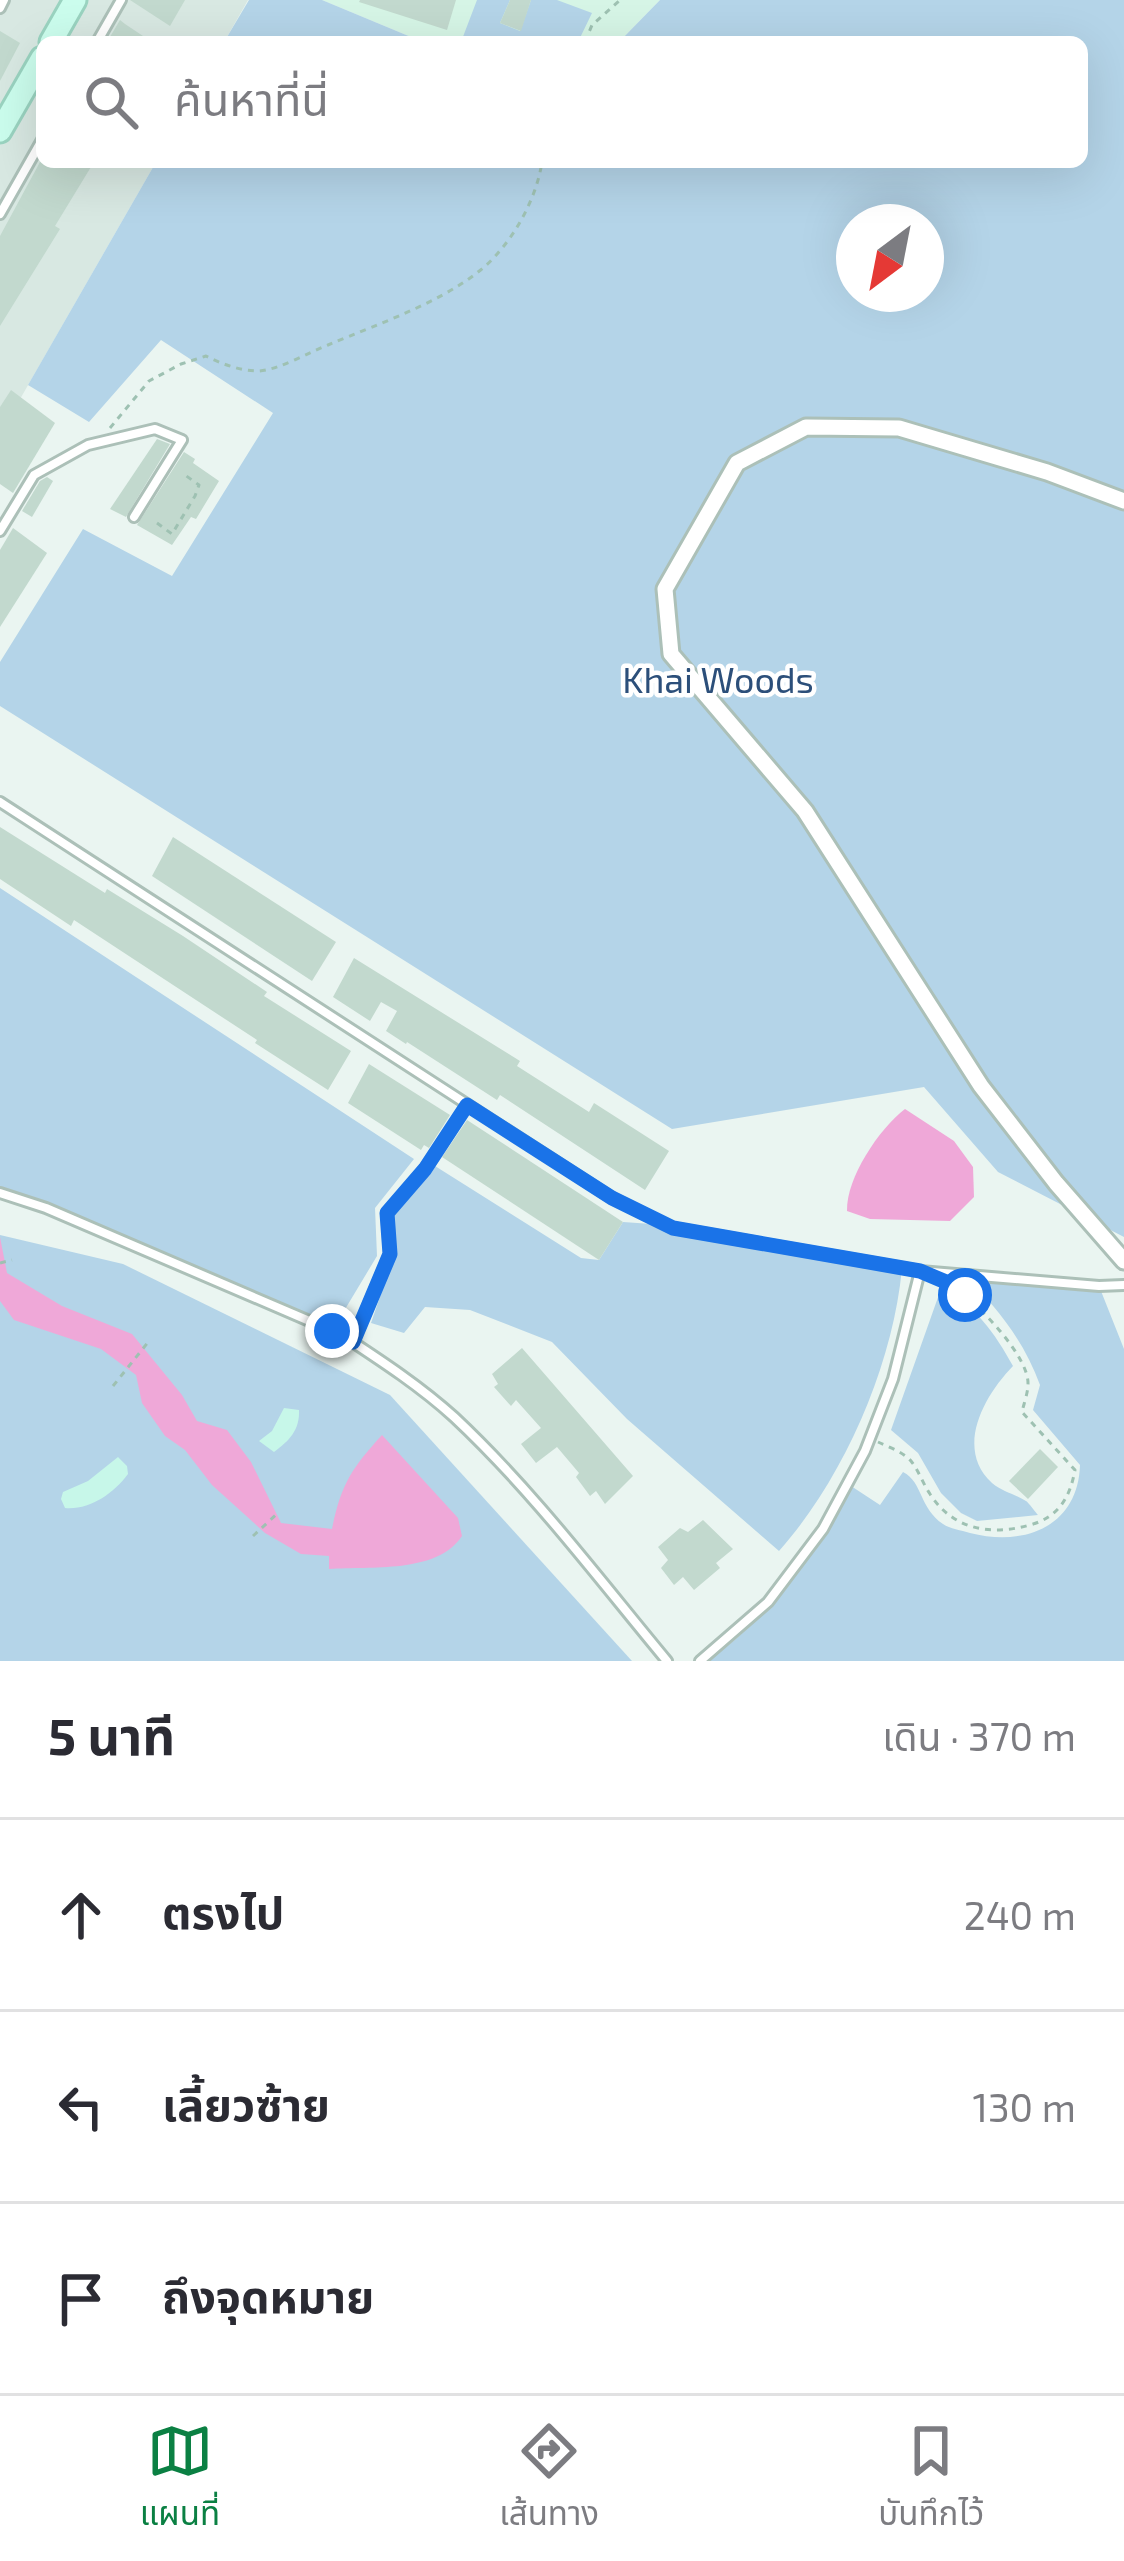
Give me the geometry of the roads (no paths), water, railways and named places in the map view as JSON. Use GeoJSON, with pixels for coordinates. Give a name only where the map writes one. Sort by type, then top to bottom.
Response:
{"type":"FeatureCollection","features":[{"type":"Feature","properties":{"kind":"street"},"geometry":{"type":"LineString","coordinates":[[54,36],[75,0]]}},
{"type":"Feature","properties":{"kind":"street"},"geometry":{"type":"LineString","coordinates":[[0,131],[36,68]]}},
{"type":"Feature","properties":{"kind":"street"},"geometry":{"type":"LineString","coordinates":[[1124,501],[1047,472],[899,428],[806,427],[736,463],[665,589],[671,654],[805,811],[981,1086],[1124,1261]]}},
{"type":"Feature","properties":{"kind":"lane"},"geometry":{"type":"LineString","coordinates":[[0,8],[4,0]]}},
{"type":"Feature","properties":{"kind":"lane"},"geometry":{"type":"LineString","coordinates":[[100,36],[121,0]]}},
{"type":"Feature","properties":{"kind":"lane"},"geometry":{"type":"LineString","coordinates":[[0,214],[36,151]]}},
{"type":"Feature","properties":{"kind":"lane"},"geometry":{"type":"LineString","coordinates":[[0,531],[34,476],[88,445],[155,429],[182,440],[134,517]]}},
{"type":"Feature","properties":{"kind":"lane"},"geometry":{"type":"LineString","coordinates":[[0,802],[612,1198],[673,1228],[920,1271],[1124,1285]]}},
{"type":"Feature","properties":{"kind":"lane"},"geometry":{"type":"LineString","coordinates":[[353,1342],[390,1254],[387,1213],[425,1169],[467,1105]]}},
{"type":"Feature","properties":{"kind":"lane"},"geometry":{"type":"LineString","coordinates":[[0,1193],[46,1208],[353,1342],[452,1415],[546,1512],[668,1661]]}},
{"type":"Feature","properties":{"kind":"lane"},"geometry":{"type":"LineString","coordinates":[[700,1661],[768,1602],[823,1529],[870,1438],[893,1379],[920,1271]]}},
{"type":"Feature","properties":{"kind":"park label","name":"Khai Woods"},"geometry":{"type":"Point","coordinates":[718,678]}}]}
